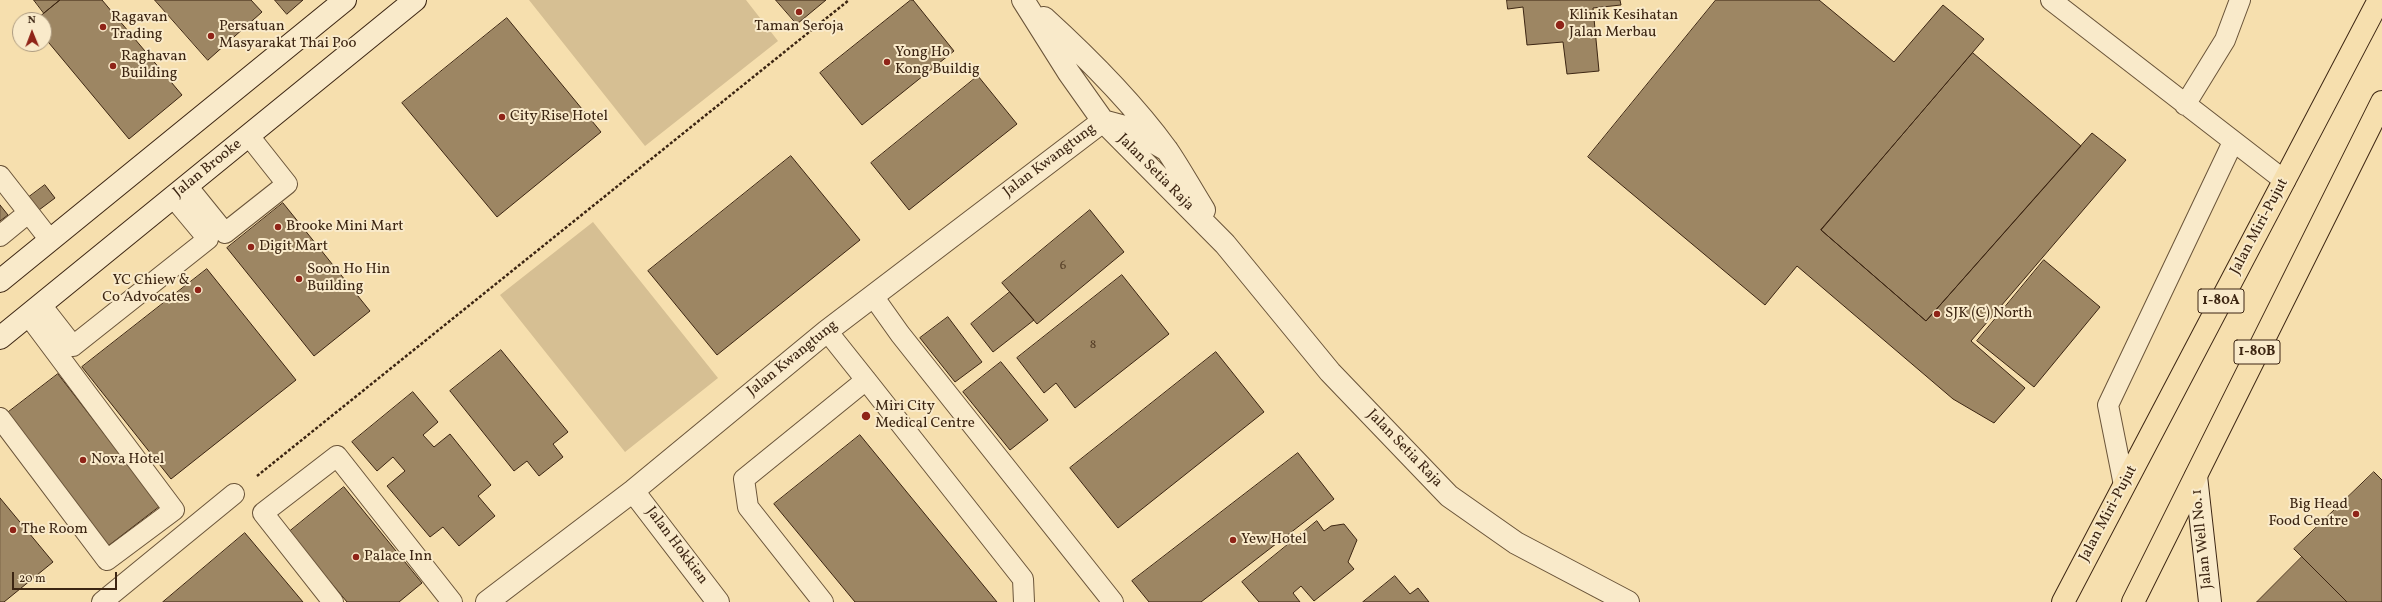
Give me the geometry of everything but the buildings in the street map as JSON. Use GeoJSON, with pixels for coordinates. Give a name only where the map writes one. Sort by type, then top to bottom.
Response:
{"type":"FeatureCollection","features":[{"type":"Feature","properties":{"kind":"highway","name":"Jalan Miri-Pujut"},"geometry":{"type":"LineString","coordinates":[[2063,602],[2379,0]]}},
{"type":"Feature","properties":{"kind":"highway","name":"1-80B"},"geometry":{"type":"LineString","coordinates":[[2133,602],[2382,102]]}},
{"type":"Feature","properties":{"kind":"street"},"geometry":{"type":"LineString","coordinates":[[0,281],[345,0]]}},
{"type":"Feature","properties":{"kind":"street","name":"Jalan Brooke"},"geometry":{"type":"LineString","coordinates":[[0,338],[415,0]]}},
{"type":"Feature","properties":{"kind":"street","name":"Jalan Setia Raja"},"geometry":{"type":"LineString","coordinates":[[1023,0],[1075,47],[1126,101],[1167,150],[1225,244]]}},
{"type":"Feature","properties":{"kind":"street","name":"Jalan Setia Raja"},"geometry":{"type":"LineString","coordinates":[[1023,0],[1069,73],[1103,121],[1225,244],[1330,372],[1449,496],[1516,543],[1628,602]]}},
{"type":"Feature","properties":{"kind":"street","name":"Jalan Kwangtung"},"geometry":{"type":"LineString","coordinates":[[1075,47],[1095,79],[1103,121]]}},
{"type":"Feature","properties":{"kind":"street","name":"Jalan Kwangtung"},"geometry":{"type":"LineString","coordinates":[[1103,121],[1129,128],[1167,150]]}},
{"type":"Feature","properties":{"kind":"street","name":"Jalan Kwangtung"},"geometry":{"type":"LineString","coordinates":[[488,602],[633,491],[827,331],[1103,121]]}},
{"type":"Feature","properties":{"kind":"street","name":"Jalan Well No. 1"},"geometry":{"type":"LineString","coordinates":[[2196,476],[2210,602]]}},
{"type":"Feature","properties":{"kind":"street","name":"Jalan Hokkien"},"geometry":{"type":"LineString","coordinates":[[633,491],[718,602]]}},
{"type":"Feature","properties":{"kind":"lane"},"geometry":{"type":"LineString","coordinates":[[2051,0],[2184,105],[2285,181]]}},
{"type":"Feature","properties":{"kind":"lane"},"geometry":{"type":"LineString","coordinates":[[2184,105],[2226,40],[2240,0]]}},
{"type":"Feature","properties":{"kind":"lane"},"geometry":{"type":"LineString","coordinates":[[180,191],[225,233],[288,184],[249,136]]}},
{"type":"Feature","properties":{"kind":"lane"},"geometry":{"type":"LineString","coordinates":[[2124,485],[2108,405],[2233,142]]}},
{"type":"Feature","properties":{"kind":"lane"},"geometry":{"type":"LineString","coordinates":[[0,176],[50,240]]}},
{"type":"Feature","properties":{"kind":"lane"},"geometry":{"type":"LineString","coordinates":[[34,310],[73,346],[208,239],[180,191]]}},
{"type":"Feature","properties":{"kind":"lane"},"geometry":{"type":"LineString","coordinates":[[0,236],[28,213]]}},
{"type":"Feature","properties":{"kind":"lane"},"geometry":{"type":"LineString","coordinates":[[873,296],[900,334],[1113,602]]}},
{"type":"Feature","properties":{"kind":"lane"},"geometry":{"type":"LineString","coordinates":[[0,418],[107,560],[174,510],[34,310]]}},
{"type":"Feature","properties":{"kind":"lane"},"geometry":{"type":"LineString","coordinates":[[827,331],[1024,579],[1024,602]]}},
{"type":"Feature","properties":{"kind":"lane"},"geometry":{"type":"LineString","coordinates":[[823,602],[748,507],[744,479],[866,380]]}},
{"type":"Feature","properties":{"kind":"lane"},"geometry":{"type":"LineString","coordinates":[[333,602],[263,513],[337,456],[452,602]]}},
{"type":"Feature","properties":{"kind":"lane"},"geometry":{"type":"LineString","coordinates":[[102,602],[234,494]]}},
{"type":"Feature","properties":{"kind":"path"},"geometry":{"type":"LineString","coordinates":[[234,494],[849,0]]}},
{"type":"Feature","properties":{"kind":"shaded area"},"geometry":{"type":"Polygon","coordinates":[[[529,0],[746,0],[778,41],[645,146],[529,0]]]}},
{"type":"Feature","properties":{"kind":"shaded area"},"geometry":{"type":"Polygon","coordinates":[[[593,222],[718,378],[625,452],[500,295],[593,222]]]}},
{"type":"Feature","properties":{"kind":"place","name":"Taman Seroja"},"geometry":{"type":"Point","coordinates":[799,12]}},
{"type":"Feature","properties":{"kind":"place","name":"Klinik Kesihatan Jalan Merbau"},"geometry":{"type":"Point","coordinates":[1560,25]}},
{"type":"Feature","properties":{"kind":"place","name":"Ragavan Trading"},"geometry":{"type":"Point","coordinates":[103,27]}},
{"type":"Feature","properties":{"kind":"place","name":"Persatuan Masyarakat Thai Poo"},"geometry":{"type":"Point","coordinates":[211,36]}},
{"type":"Feature","properties":{"kind":"place","name":"Yong Ho Kong Buildig"},"geometry":{"type":"Point","coordinates":[887,62]}},
{"type":"Feature","properties":{"kind":"place","name":"Raghavan Building"},"geometry":{"type":"Point","coordinates":[113,66]}},
{"type":"Feature","properties":{"kind":"place","name":"City Rise Hotel"},"geometry":{"type":"Point","coordinates":[502,117]}},
{"type":"Feature","properties":{"kind":"place","name":"Brooke Mini Mart"},"geometry":{"type":"Point","coordinates":[278,227]}},
{"type":"Feature","properties":{"kind":"place","name":"Digit Mart"},"geometry":{"type":"Point","coordinates":[251,247]}},
{"type":"Feature","properties":{"kind":"place","name":"Soon Ho Hin Building"},"geometry":{"type":"Point","coordinates":[299,279]}},
{"type":"Feature","properties":{"kind":"place","name":"YC Chiew & Co Advocates"},"geometry":{"type":"Point","coordinates":[198,290]}},
{"type":"Feature","properties":{"kind":"place","name":"SJK (C) North"},"geometry":{"type":"Point","coordinates":[1937,314]}},
{"type":"Feature","properties":{"kind":"place","name":"Miri City Medical Centre"},"geometry":{"type":"Point","coordinates":[866,416]}},
{"type":"Feature","properties":{"kind":"place","name":"Nova Hotel"},"geometry":{"type":"Point","coordinates":[83,460]}},
{"type":"Feature","properties":{"kind":"place","name":"Big Head Food Centre"},"geometry":{"type":"Point","coordinates":[2356,514]}},
{"type":"Feature","properties":{"kind":"place","name":"The Room"},"geometry":{"type":"Point","coordinates":[13,530]}},
{"type":"Feature","properties":{"kind":"place","name":"Yew Hotel"},"geometry":{"type":"Point","coordinates":[1233,540]}},
{"type":"Feature","properties":{"kind":"place","name":"Palace Inn"},"geometry":{"type":"Point","coordinates":[356,557]}}]}
